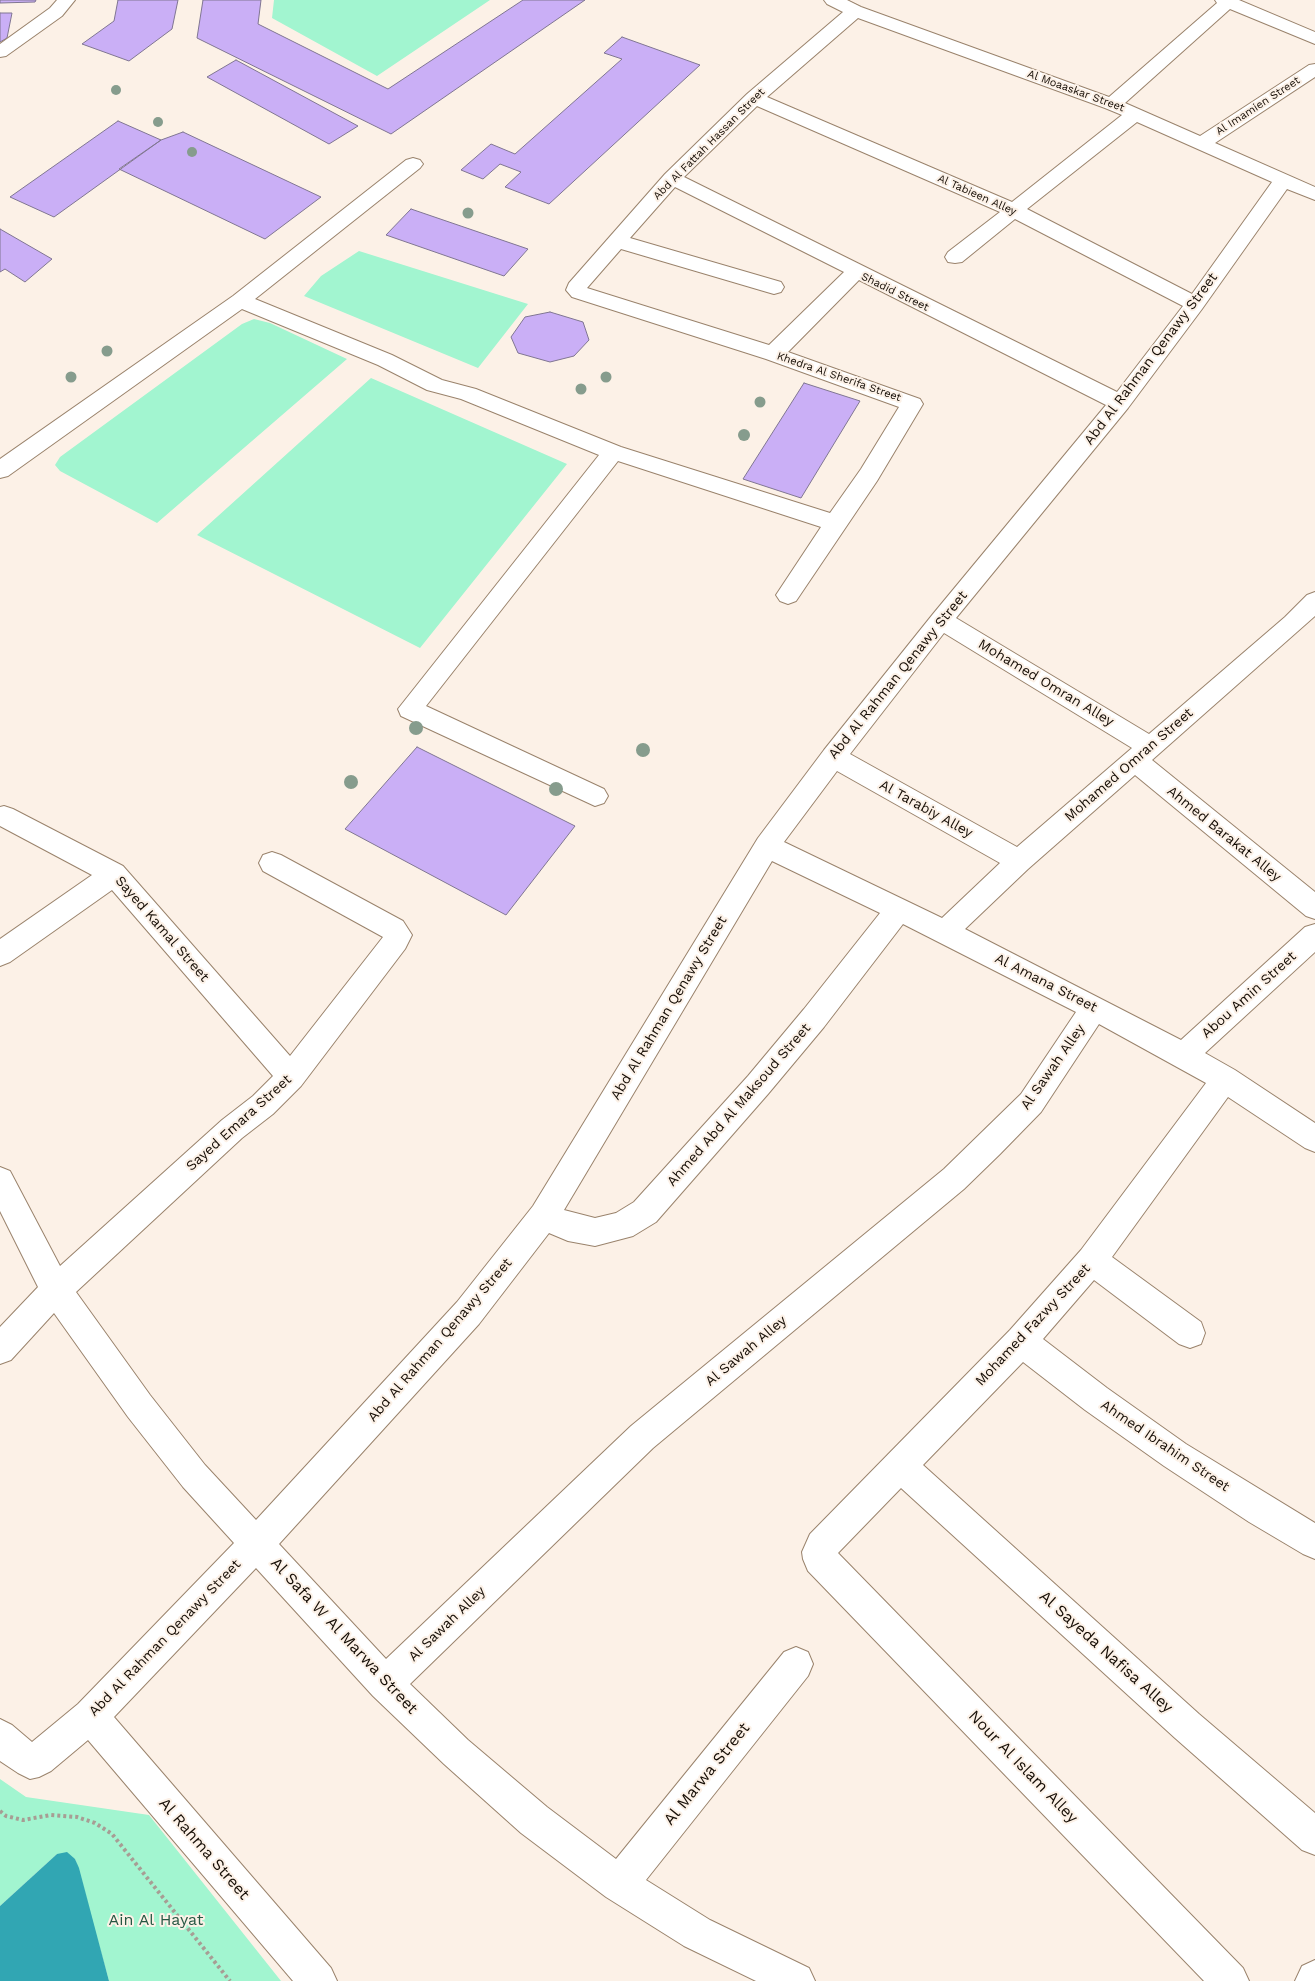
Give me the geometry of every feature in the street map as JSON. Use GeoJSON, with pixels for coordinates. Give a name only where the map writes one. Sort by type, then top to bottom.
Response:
{"type":"FeatureCollection","features":[{"type":"Feature","properties":{"kind":"street"},"geometry":{"type":"LineString","coordinates":[[0,52],[56,12],[66,0]]}},
{"type":"Feature","properties":{"kind":"street","name":"Al Moaaskar Street"},"geometry":{"type":"LineString","coordinates":[[832,0],[855,11],[1112,104],[1315,194]]}},
{"type":"Feature","properties":{"kind":"street"},"geometry":{"type":"LineString","coordinates":[[1112,104],[1226,1],[1315,39]]}},
{"type":"Feature","properties":{"kind":"street","name":"Abd Al Fattah Hassan Street"},"geometry":{"type":"LineString","coordinates":[[576,290],[672,178],[754,98],[855,11]]}},
{"type":"Feature","properties":{"kind":"street","name":"Al Imamien Street"},"geometry":{"type":"LineString","coordinates":[[1200,144],[1315,69]]}},
{"type":"Feature","properties":{"kind":"street","name":"Al Tabieen Alley"},"geometry":{"type":"LineString","coordinates":[[754,98],[1015,211],[1195,304]]}},
{"type":"Feature","properties":{"kind":"street"},"geometry":{"type":"LineString","coordinates":[[954,257],[1015,211],[1135,114]]}},
{"type":"Feature","properties":{"kind":"street"},"geometry":{"type":"LineString","coordinates":[[0,470],[240,301],[414,164]]}},
{"type":"Feature","properties":{"kind":"street","name":"Shadid Street"},"geometry":{"type":"LineString","coordinates":[[672,178],[1120,403]]}},
{"type":"Feature","properties":{"kind":"street","name":"Abd Al Rahman Qenawy Street"},"geometry":{"type":"LineString","coordinates":[[0,1737],[30,1761],[39,1759],[90,1716],[257,1543],[400,1389],[468,1312],[544,1216],[767,846],[833,757],[941,620],[1120,403],[1195,304],[1283,180]]}},
{"type":"Feature","properties":{"kind":"street"},"geometry":{"type":"LineString","coordinates":[[617,241],[774,287]]}},
{"type":"Feature","properties":{"kind":"street"},"geometry":{"type":"LineString","coordinates":[[773,354],[856,272]]}},
{"type":"Feature","properties":{"kind":"street","name":"Khedra Al Sherifa Street"},"geometry":{"type":"LineString","coordinates":[[576,290],[773,354],[912,404],[869,475],[835,523],[788,596]]}},
{"type":"Feature","properties":{"kind":"street"},"geometry":{"type":"LineString","coordinates":[[240,301],[385,360],[435,385],[468,394],[612,452],[835,523]]}},
{"type":"Feature","properties":{"kind":"street"},"geometry":{"type":"LineString","coordinates":[[595,796],[410,708],[612,452]]}},
{"type":"Feature","properties":{"kind":"street","name":"Mohamed Omran Street"},"geometry":{"type":"LineString","coordinates":[[945,932],[1019,861],[1293,623],[1315,601]]}},
{"type":"Feature","properties":{"kind":"street","name":"Mohamed Omran Alley"},"geometry":{"type":"LineString","coordinates":[[941,620],[1142,753]]}},
{"type":"Feature","properties":{"kind":"street","name":"Ahmed Barakat Alley"},"geometry":{"type":"LineString","coordinates":[[1142,753],[1315,908]]}},
{"type":"Feature","properties":{"kind":"street","name":"Al Tarabiy Alley"},"geometry":{"type":"LineString","coordinates":[[833,757],[1019,861]]}},
{"type":"Feature","properties":{"kind":"street","name":"Sayed Kamal Street"},"geometry":{"type":"LineString","coordinates":[[4,816],[114,874],[291,1077]]}},
{"type":"Feature","properties":{"kind":"street","name":"Al Amana Street"},"geometry":{"type":"LineString","coordinates":[[767,846],[945,932],[1184,1055],[1225,1079],[1315,1139]]}},
{"type":"Feature","properties":{"kind":"street","name":"Sayed Emara Street"},"geometry":{"type":"LineString","coordinates":[[0,1349],[56,1290],[232,1129],[263,1105],[291,1077],[398,935],[393,929],[272,863]]}},
{"type":"Feature","properties":{"kind":"street"},"geometry":{"type":"LineString","coordinates":[[0,954],[114,874]]}},
{"type":"Feature","properties":{"kind":"street","name":"Ahmed Abd Al Maksoud Street"},"geometry":{"type":"LineString","coordinates":[[544,1216],[568,1228],[595,1232],[622,1226],[645,1212],[764,1078],[814,1018],[898,910]]}},
{"type":"Feature","properties":{"kind":"street","name":"Abou Amin Street"},"geometry":{"type":"LineString","coordinates":[[1184,1055],[1315,935]]}},
{"type":"Feature","properties":{"kind":"street","name":"Al Sawah Alley"},"geometry":{"type":"LineString","coordinates":[[385,1684],[642,1437],[954,1179],[990,1145],[1031,1103],[1094,1008]]}},
{"type":"Feature","properties":{"kind":"street","name":"Mohamed Fazwy Street"},"geometry":{"type":"LineString","coordinates":[[819,1552],[822,1546],[899,1465],[1021,1341],[1092,1260],[1225,1079]]}},
{"type":"Feature","properties":{"kind":"street","name":"Al Safa W Al Marwa Street"},"geometry":{"type":"LineString","coordinates":[[0,1181],[56,1290],[139,1406],[194,1476],[385,1684],[456,1752],[534,1820],[618,1884],[697,1932],[758,1973],[796,1981]]}},
{"type":"Feature","properties":{"kind":"street"},"geometry":{"type":"LineString","coordinates":[[1092,1260],[1190,1333]]}},
{"type":"Feature","properties":{"kind":"street","name":"Ahmed Ibrahim Street"},"geometry":{"type":"LineString","coordinates":[[1021,1341],[1096,1399],[1175,1455],[1315,1542]]}},
{"type":"Feature","properties":{"kind":"street","name":"Al Sayeda Nafisa Alley"},"geometry":{"type":"LineString","coordinates":[[899,1465],[1187,1726],[1315,1837]]}},
{"type":"Feature","properties":{"kind":"street","name":"Nour Al Islam Alley"},"geometry":{"type":"LineString","coordinates":[[819,1552],[820,1559],[1230,1981]]}},
{"type":"Feature","properties":{"kind":"street","name":"Al Marwa Street"},"geometry":{"type":"LineString","coordinates":[[618,1884],[796,1664]]}},
{"type":"Feature","properties":{"kind":"street","name":"Al Rahma Street"},"geometry":{"type":"LineString","coordinates":[[90,1716],[318,1981]]}},
{"type":"Feature","properties":{"kind":"path"},"geometry":{"type":"LineString","coordinates":[[0,1811],[6,1816],[23,1820],[50,1815],[77,1817],[95,1823],[112,1834],[230,1981]]}},
{"type":"Feature","properties":{"kind":"green space"},"geometry":{"type":"Polygon","coordinates":[[[274,0],[490,0],[377,76],[272,18],[274,0]]]}},
{"type":"Feature","properties":{"kind":"green space"},"geometry":{"type":"Polygon","coordinates":[[[359,251],[528,304],[478,368],[304,296],[321,276],[359,251]]]}},
{"type":"Feature","properties":{"kind":"green space"},"geometry":{"type":"Polygon","coordinates":[[[254,319],[270,323],[347,359],[157,523],[60,471],[55,465],[60,457],[242,324],[254,319]]]}},
{"type":"Feature","properties":{"kind":"green space"},"geometry":{"type":"Polygon","coordinates":[[[371,378],[567,464],[420,648],[197,535],[371,378]]]}},
{"type":"Feature","properties":{"kind":"green space","name":"Ain Al Hayat"},"geometry":{"type":"Polygon","coordinates":[[[0,1779],[26,1797],[149,1815],[281,1981],[109,1981],[75,1859],[57,1854],[0,1906],[0,1779]]]}},
{"type":"Feature","properties":{"kind":"water"},"geometry":{"type":"Polygon","coordinates":[[[67,1852],[75,1859],[79,1868],[109,1981],[0,1981],[0,1906],[57,1854],[67,1852]]]}},
{"type":"Feature","properties":{"kind":"building"},"geometry":{"type":"Polygon","coordinates":[[[0,0],[36,0],[35,2],[0,3],[0,0]]]}},
{"type":"Feature","properties":{"kind":"building"},"geometry":{"type":"Polygon","coordinates":[[[118,0],[178,0],[172,29],[129,61],[82,44],[114,21],[118,0]]]}},
{"type":"Feature","properties":{"kind":"building"},"geometry":{"type":"Polygon","coordinates":[[[203,0],[261,0],[258,24],[388,89],[523,0],[585,0],[391,134],[197,38],[203,0]]]}},
{"type":"Feature","properties":{"kind":"building"},"geometry":{"type":"Polygon","coordinates":[[[0,13],[12,13],[7,38],[0,42],[0,13]]]}},
{"type":"Feature","properties":{"kind":"building"},"geometry":{"type":"Polygon","coordinates":[[[622,37],[700,65],[549,204],[505,187],[521,172],[500,164],[483,179],[461,170],[491,144],[515,154],[622,59],[604,53],[622,37]]]}},
{"type":"Feature","properties":{"kind":"building"},"geometry":{"type":"Polygon","coordinates":[[[236,60],[358,126],[329,144],[207,77],[236,60]]]}},
{"type":"Feature","properties":{"kind":"building"},"geometry":{"type":"Polygon","coordinates":[[[118,121],[161,140],[54,217],[10,197],[118,121]]]}},
{"type":"Feature","properties":{"kind":"building"},"geometry":{"type":"Polygon","coordinates":[[[183,132],[321,197],[265,239],[119,169],[161,140],[183,132]]]}},
{"type":"Feature","properties":{"kind":"building"},"geometry":{"type":"Polygon","coordinates":[[[411,209],[528,249],[504,276],[386,235],[411,209]]]}},
{"type":"Feature","properties":{"kind":"building"},"geometry":{"type":"Polygon","coordinates":[[[0,229],[52,259],[25,282],[5,269],[0,272],[0,229]]]}},
{"type":"Feature","properties":{"kind":"building"},"geometry":{"type":"Polygon","coordinates":[[[550,312],[583,322],[589,340],[574,356],[550,362],[518,353],[511,337],[525,317],[550,312]]]}},
{"type":"Feature","properties":{"kind":"building"},"geometry":{"type":"Polygon","coordinates":[[[804,383],[860,401],[801,498],[743,479],[804,383]]]}},
{"type":"Feature","properties":{"kind":"building"},"geometry":{"type":"Polygon","coordinates":[[[417,747],[575,826],[506,915],[345,829],[417,747]]]}}]}
